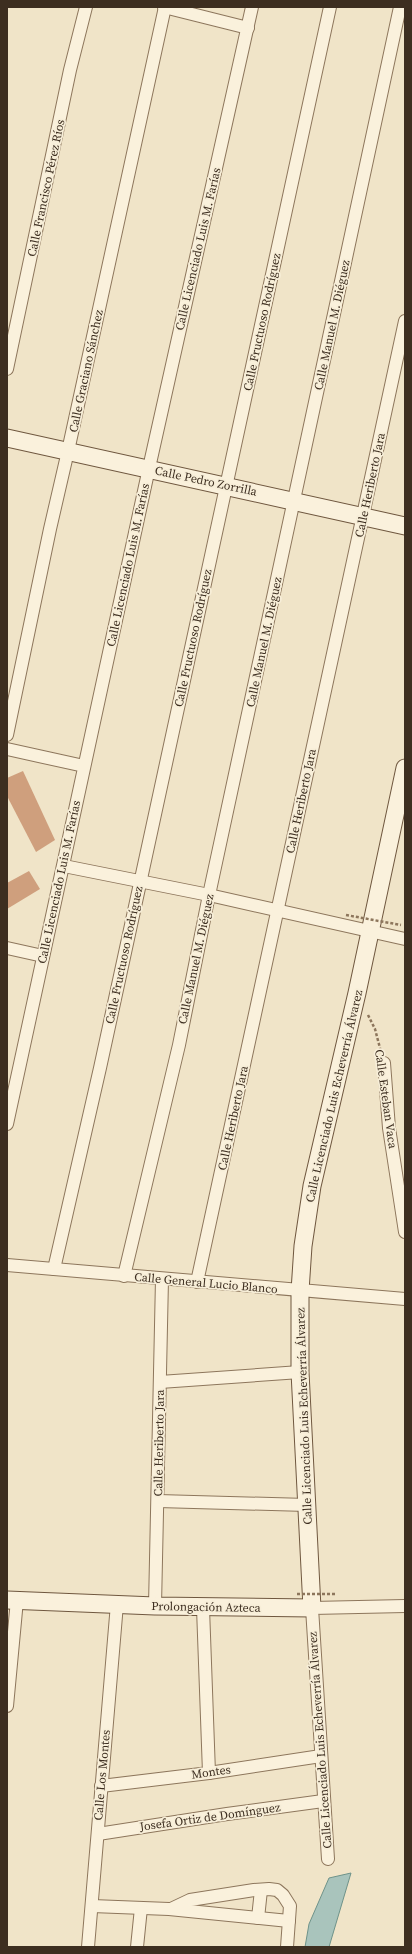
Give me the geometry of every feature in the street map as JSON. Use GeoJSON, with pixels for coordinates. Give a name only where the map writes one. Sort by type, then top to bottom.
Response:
{"type":"FeatureCollection","features":[{"type":"Feature","properties":{"kind":"street","name":"Calle Francisco Pérez Ríos"},"geometry":{"type":"LineString","coordinates":[[7,369],[70,70],[86,7]]}},
{"type":"Feature","properties":{"kind":"street"},"geometry":{"type":"LineString","coordinates":[[164,7],[248,28]]}},
{"type":"Feature","properties":{"kind":"street","name":"Calle Graciano Sánchez"},"geometry":{"type":"LineString","coordinates":[[7,734],[50,529],[164,7]]}},
{"type":"Feature","properties":{"kind":"street","name":"Calle Licenciado Luis M. Farías"},"geometry":{"type":"LineString","coordinates":[[7,1124],[149,468],[252,7]]}},
{"type":"Feature","properties":{"kind":"street","name":"Calle Fructuoso Rodríguez"},"geometry":{"type":"LineString","coordinates":[[54,1269],[330,7]]}},
{"type":"Feature","properties":{"kind":"street","name":"Calle Manuel M. Diéguez"},"geometry":{"type":"LineString","coordinates":[[124,1276],[179,1045],[209,896],[400,7]]}},
{"type":"Feature","properties":{"kind":"street","name":"Calle Heriberto Jara"},"geometry":{"type":"LineString","coordinates":[[197,1282],[405,321]]}},
{"type":"Feature","properties":{"kind":"street","name":"Calle Pedro Zorrilla"},"geometry":{"type":"LineString","coordinates":[[7,438],[294,500],[405,526]]}},
{"type":"Feature","properties":{"kind":"street"},"geometry":{"type":"LineString","coordinates":[[7,749],[84,766]]}},
{"type":"Feature","properties":{"kind":"street","name":"Calle Licenciado Luis Echeverría Álvarez"},"geometry":{"type":"LineString","coordinates":[[328,1859],[323,1801],[300,1372],[300,1291],[303,1246],[312,1186],[357,993],[405,768]]}},
{"type":"Feature","properties":{"kind":"street"},"geometry":{"type":"LineString","coordinates":[[64,866],[140,881],[405,939]]}},
{"type":"Feature","properties":{"kind":"street"},"geometry":{"type":"LineString","coordinates":[[7,948],[44,956]]}},
{"type":"Feature","properties":{"kind":"street","name":"Calle Esteban Vaca"},"geometry":{"type":"LineString","coordinates":[[384,1063],[389,1128],[405,1232]]}},
{"type":"Feature","properties":{"kind":"street","name":"Calle General Lucio Blanco"},"geometry":{"type":"LineString","coordinates":[[7,1265],[405,1299]]}},
{"type":"Feature","properties":{"kind":"street","name":"Calle Heriberto Jara"},"geometry":{"type":"LineString","coordinates":[[155,1606],[162,1278]]}},
{"type":"Feature","properties":{"kind":"street"},"geometry":{"type":"LineString","coordinates":[[160,1382],[300,1372]]}},
{"type":"Feature","properties":{"kind":"street"},"geometry":{"type":"LineString","coordinates":[[158,1501],[307,1505]]}},
{"type":"Feature","properties":{"kind":"street"},"geometry":{"type":"LineString","coordinates":[[7,1706],[12,1600]]}},
{"type":"Feature","properties":{"kind":"street","name":"Prolongación Azteca"},"geometry":{"type":"LineString","coordinates":[[12,1600],[204,1608],[405,1606]]}},
{"type":"Feature","properties":{"kind":"street","name":"Calle Los Montes"},"geometry":{"type":"LineString","coordinates":[[88,1947],[117,1604]]}},
{"type":"Feature","properties":{"kind":"street"},"geometry":{"type":"LineString","coordinates":[[204,1608],[209,1773]]}},
{"type":"Feature","properties":{"kind":"street","name":"Montes"},"geometry":{"type":"LineString","coordinates":[[101,1786],[209,1773],[321,1756]]}},
{"type":"Feature","properties":{"kind":"street","name":"Josefa Ortiz de Domínguez"},"geometry":{"type":"LineString","coordinates":[[98,1834],[323,1801]]}},
{"type":"Feature","properties":{"kind":"street"},"geometry":{"type":"LineString","coordinates":[[258,1918],[261,1890]]}},
{"type":"Feature","properties":{"kind":"street"},"geometry":{"type":"LineString","coordinates":[[169,1909],[190,1900],[261,1890],[277,1890],[283,1895],[290,1906],[287,1947]]}},
{"type":"Feature","properties":{"kind":"street"},"geometry":{"type":"LineString","coordinates":[[92,1906],[169,1909],[288,1921]]}},
{"type":"Feature","properties":{"kind":"street"},"geometry":{"type":"LineString","coordinates":[[137,1947],[141,1908]]}},
{"type":"Feature","properties":{"kind":"path"},"geometry":{"type":"LineString","coordinates":[[346,915],[401,925]]}},
{"type":"Feature","properties":{"kind":"path","name":"Calle Esteban Vaca"},"geometry":{"type":"LineString","coordinates":[[357,993],[375,1029],[384,1063]]}},
{"type":"Feature","properties":{"kind":"path"},"geometry":{"type":"LineString","coordinates":[[296,1594],[336,1594]]}},
{"type":"Feature","properties":{"kind":"water"},"geometry":{"type":"Polygon","coordinates":[[[351,1873],[329,1947],[305,1947],[309,1924],[329,1878],[351,1873]]]}},
{"type":"Feature","properties":{"kind":"building"},"geometry":{"type":"Polygon","coordinates":[[[23,771],[55,840],[36,852],[7,796],[7,778],[23,771]]]}},
{"type":"Feature","properties":{"kind":"building"},"geometry":{"type":"Polygon","coordinates":[[[29,871],[40,889],[7,909],[7,883],[29,871]]]}}]}
